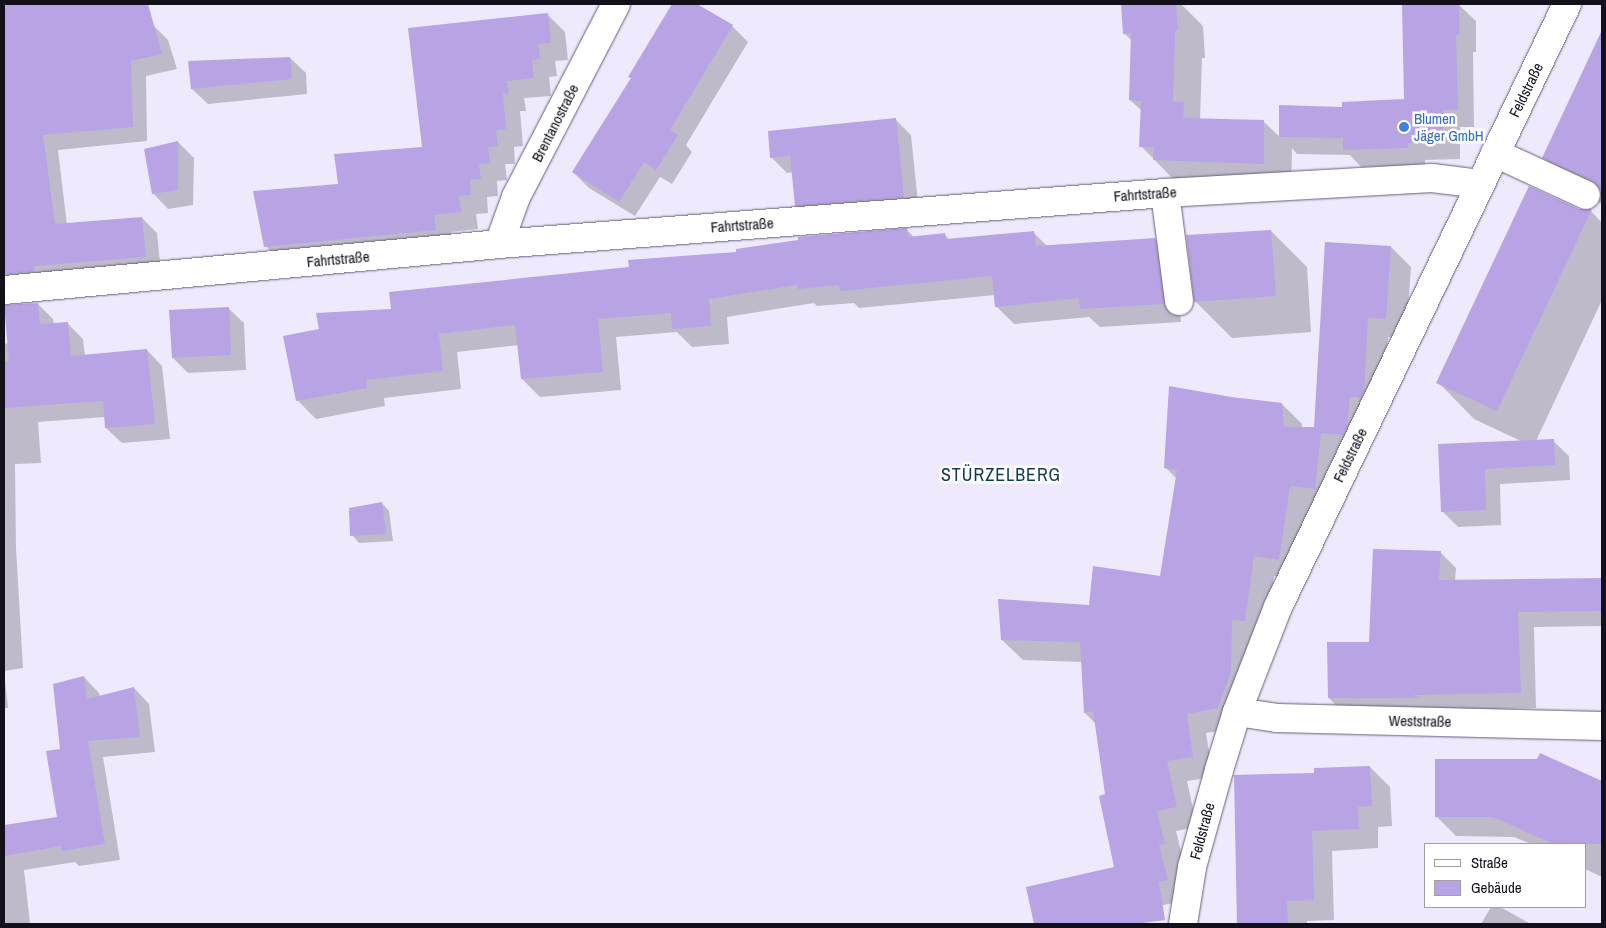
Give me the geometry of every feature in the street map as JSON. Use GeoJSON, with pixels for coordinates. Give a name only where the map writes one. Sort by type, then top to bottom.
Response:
{"type":"FeatureCollection","features":[{"type":"Feature","properties":{"kind":"street","name":"Brentanostraße"},"geometry":{"type":"LineString","coordinates":[[499,244],[516,197],[616,4]]}},
{"type":"Feature","properties":{"kind":"street","name":"Feldstraße"},"geometry":{"type":"LineString","coordinates":[[1183,924],[1192,867],[1219,770],[1237,712],[1278,608],[1567,4]]}},
{"type":"Feature","properties":{"kind":"street"},"geometry":{"type":"LineString","coordinates":[[1495,153],[1586,195]]}},
{"type":"Feature","properties":{"kind":"street","name":"Fahrtstraße"},"geometry":{"type":"LineString","coordinates":[[4,290],[499,244],[1165,193],[1432,178],[1480,184]]}},
{"type":"Feature","properties":{"kind":"street"},"geometry":{"type":"LineString","coordinates":[[1165,193],[1179,301]]}},
{"type":"Feature","properties":{"kind":"street","name":"Weststraße"},"geometry":{"type":"LineString","coordinates":[[1237,712],[1277,718],[1602,726]]}},
{"type":"Feature","properties":{"kind":"building"},"geometry":{"type":"Polygon","coordinates":[[[4,4],[148,4],[162,54],[131,61],[133,127],[43,135],[55,224],[142,217],[146,257],[34,266],[35,271],[4,274],[4,4]]]}},
{"type":"Feature","properties":{"kind":"building"},"geometry":{"type":"Polygon","coordinates":[[[672,4],[697,4],[733,25],[670,130],[678,135],[656,170],[644,162],[619,202],[572,172],[631,78],[628,77],[672,4]]]}},
{"type":"Feature","properties":{"kind":"building"},"geometry":{"type":"Polygon","coordinates":[[[1121,4],[1176,4],[1178,30],[1175,31],[1173,101],[1184,102],[1183,118],[1264,120],[1264,164],[1153,160],[1154,147],[1139,147],[1141,101],[1129,100],[1131,33],[1123,34],[1121,4]]]}},
{"type":"Feature","properties":{"kind":"building"},"geometry":{"type":"Polygon","coordinates":[[[1402,4],[1459,4],[1459,35],[1456,35],[1458,110],[1443,110],[1443,143],[1408,143],[1408,148],[1343,150],[1343,138],[1279,137],[1279,105],[1342,107],[1342,102],[1404,99],[1402,4]]]}},
{"type":"Feature","properties":{"kind":"building"},"geometry":{"type":"Polygon","coordinates":[[[548,13],[551,43],[538,44],[540,59],[532,60],[534,78],[507,81],[509,93],[503,94],[506,129],[496,130],[498,146],[488,147],[490,163],[479,164],[481,179],[470,180],[471,195],[459,196],[461,212],[434,215],[436,230],[264,247],[253,191],[338,184],[334,154],[422,147],[408,28],[548,13]]]}},
{"type":"Feature","properties":{"kind":"building"},"geometry":{"type":"Polygon","coordinates":[[[1602,30],[1602,187],[1600,190],[1593,181],[1542,158],[1602,30]]]}},
{"type":"Feature","properties":{"kind":"building"},"geometry":{"type":"Polygon","coordinates":[[[290,57],[292,79],[191,89],[188,61],[290,57]]]}},
{"type":"Feature","properties":{"kind":"building"},"geometry":{"type":"Polygon","coordinates":[[[896,118],[904,197],[795,206],[790,156],[770,158],[768,131],[896,118]]]}},
{"type":"Feature","properties":{"kind":"building"},"geometry":{"type":"Polygon","coordinates":[[[178,141],[178,190],[152,194],[144,149],[178,141]]]}},
{"type":"Feature","properties":{"kind":"building"},"geometry":{"type":"Polygon","coordinates":[[[1529,186],[1579,209],[1592,209],[1497,411],[1436,383],[1529,186]]]}},
{"type":"Feature","properties":{"kind":"building"},"geometry":{"type":"Polygon","coordinates":[[[907,228],[908,237],[945,233],[946,239],[1034,231],[1036,246],[1155,238],[1164,304],[1080,309],[1079,298],[995,307],[992,276],[840,291],[839,285],[798,289],[797,285],[709,299],[711,326],[672,329],[671,313],[598,319],[603,372],[521,379],[515,325],[439,334],[443,371],[366,380],[367,388],[296,401],[283,336],[319,329],[316,313],[391,309],[389,292],[629,267],[628,260],[736,252],[736,249],[798,240],[798,237],[907,228]]]}},
{"type":"Feature","properties":{"kind":"building"},"geometry":{"type":"Polygon","coordinates":[[[1271,230],[1276,296],[1194,302],[1186,235],[1271,230]]]}},
{"type":"Feature","properties":{"kind":"building"},"geometry":{"type":"Polygon","coordinates":[[[1325,242],[1391,246],[1386,319],[1368,318],[1364,391],[1361,398],[1350,397],[1347,427],[1343,435],[1321,433],[1315,489],[1290,486],[1279,560],[1254,556],[1245,621],[1232,620],[1231,672],[1218,708],[1187,714],[1193,757],[1167,761],[1177,807],[1157,811],[1165,844],[1159,845],[1168,880],[1159,882],[1165,920],[1135,924],[1034,924],[1026,887],[1114,867],[1099,796],[1105,794],[1093,711],[1084,713],[1080,642],[1001,640],[998,599],[1089,605],[1093,566],[1160,576],[1177,470],[1164,468],[1169,386],[1231,397],[1282,403],[1284,427],[1314,427],[1325,242]]]}},
{"type":"Feature","properties":{"kind":"building"},"geometry":{"type":"Polygon","coordinates":[[[38,303],[40,324],[68,322],[71,356],[147,349],[155,424],[105,428],[103,401],[4,408],[4,362],[9,361],[4,305],[38,303]]]}},
{"type":"Feature","properties":{"kind":"building"},"geometry":{"type":"Polygon","coordinates":[[[229,307],[231,355],[172,358],[169,310],[229,307]]]}},
{"type":"Feature","properties":{"kind":"building"},"geometry":{"type":"Polygon","coordinates":[[[1554,439],[1555,465],[1485,469],[1486,510],[1441,512],[1438,444],[1554,439]]]}},
{"type":"Feature","properties":{"kind":"building"},"geometry":{"type":"Polygon","coordinates":[[[382,502],[386,534],[350,536],[349,508],[382,502]]]}},
{"type":"Feature","properties":{"kind":"building"},"geometry":{"type":"Polygon","coordinates":[[[1373,549],[1441,551],[1439,580],[1602,578],[1602,611],[1518,612],[1521,693],[1413,695],[1420,698],[1328,698],[1327,642],[1369,642],[1373,549]]]}},
{"type":"Feature","properties":{"kind":"building"},"geometry":{"type":"Polygon","coordinates":[[[84,676],[87,699],[134,687],[140,737],[88,741],[105,844],[62,851],[61,846],[4,856],[4,825],[57,817],[46,751],[60,749],[53,684],[84,676]]]}},
{"type":"Feature","properties":{"kind":"building"},"geometry":{"type":"Polygon","coordinates":[[[1540,753],[1602,781],[1602,844],[1551,843],[1493,817],[1435,817],[1435,759],[1537,759],[1540,753]]]}},
{"type":"Feature","properties":{"kind":"building"},"geometry":{"type":"Polygon","coordinates":[[[1370,766],[1372,806],[1358,807],[1359,829],[1312,831],[1314,900],[1287,901],[1288,924],[1237,924],[1234,775],[1314,773],[1314,768],[1370,766]]]}},
{"type":"Feature","properties":{"kind":"place","name":"Blumen Jäger GmbH"},"geometry":{"type":"Point","coordinates":[1404,127]}},
{"type":"Feature","properties":{"kind":"district","name":"STÜRZELBERG"},"geometry":{"type":"Point","coordinates":[1001,475]}}]}
